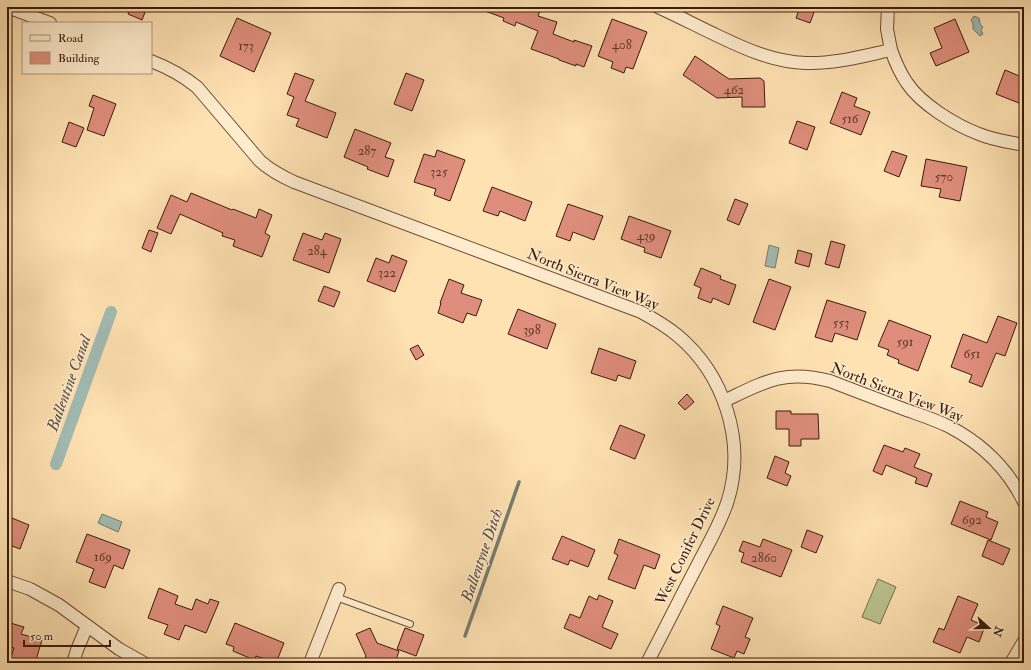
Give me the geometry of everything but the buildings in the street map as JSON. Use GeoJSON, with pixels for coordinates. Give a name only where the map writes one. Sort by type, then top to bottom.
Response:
{"type":"FeatureCollection","features":[{"type":"Feature","properties":{"kind":"street"},"geometry":{"type":"LineString","coordinates":[[7,7],[47,22]]}},
{"type":"Feature","properties":{"kind":"street"},"geometry":{"type":"LineString","coordinates":[[658,7],[744,48],[790,62],[820,63],[844,60],[891,50]]}},
{"type":"Feature","properties":{"kind":"street"},"geometry":{"type":"LineString","coordinates":[[888,7],[887,29],[891,50],[900,72],[907,84],[917,95],[928,105],[968,129],[980,134],[1024,145]]}},
{"type":"Feature","properties":{"kind":"street","name":"North Sierra View Way"},"geometry":{"type":"LineString","coordinates":[[152,61],[175,71],[197,87],[255,156],[270,169],[282,176],[294,182],[641,312],[654,319],[676,334],[696,354],[712,376],[724,401],[764,382],[777,378],[803,376],[830,381],[937,421],[961,433],[982,448],[997,462],[1010,478],[1024,501]]}},
{"type":"Feature","properties":{"kind":"street","name":"West Conifer Drive"},"geometry":{"type":"LineString","coordinates":[[647,663],[719,524],[728,498],[733,471],[734,444],[729,417],[724,401]]}},
{"type":"Feature","properties":{"kind":"street"},"geometry":{"type":"LineString","coordinates":[[7,581],[30,589],[59,605],[119,649],[144,663]]}},
{"type":"Feature","properties":{"kind":"street"},"geometry":{"type":"LineString","coordinates":[[310,663],[338,593]]}},
{"type":"Feature","properties":{"kind":"street"},"geometry":{"type":"LineString","coordinates":[[74,663],[77,650],[87,626]]}},
{"type":"Feature","properties":{"kind":"street"},"geometry":{"type":"LineString","coordinates":[[1011,663],[1024,641]]}},
{"type":"Feature","properties":{"kind":"lane"},"geometry":{"type":"LineString","coordinates":[[338,593],[410,624]]}},
{"type":"Feature","properties":{"kind":"green space"},"geometry":{"type":"Polygon","coordinates":[[[878,579],[896,587],[880,624],[862,617],[878,579]]]}},
{"type":"Feature","properties":{"kind":"water"},"geometry":{"type":"Polygon","coordinates":[[[974,16],[979,18],[980,24],[983,27],[981,30],[983,34],[980,36],[973,29],[971,20],[974,16]]]}},
{"type":"Feature","properties":{"kind":"water"},"geometry":{"type":"Polygon","coordinates":[[[769,245],[779,248],[775,268],[765,266],[769,245]]]}},
{"type":"Feature","properties":{"kind":"water"},"geometry":{"type":"Polygon","coordinates":[[[102,514],[122,522],[118,532],[98,523],[102,514]]]}},
{"type":"Feature","properties":{"kind":"waterway","name":"Ballentine Canal"},"geometry":{"type":"LineString","coordinates":[[56,464],[111,312]]}},
{"type":"Feature","properties":{"kind":"waterway","name":"Ballentyne Ditch"},"geometry":{"type":"LineString","coordinates":[[465,636],[519,482]]}}]}
